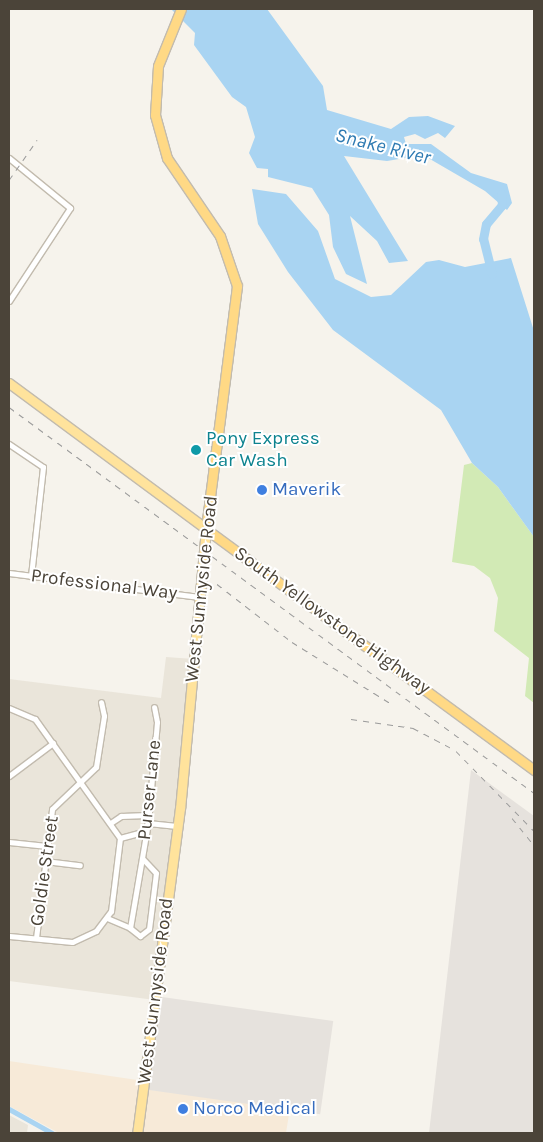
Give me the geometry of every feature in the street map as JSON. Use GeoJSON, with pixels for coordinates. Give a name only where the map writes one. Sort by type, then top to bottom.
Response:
{"type":"FeatureCollection","features":[{"type":"Feature","properties":{"kind":"highway","name":"West Sunnyside Road"},"geometry":{"type":"LineString","coordinates":[[181,9],[168,39],[154,94],[160,137],[175,172],[220,236],[237,286],[206,529]]}},
{"type":"Feature","properties":{"kind":"highway","name":"South Yellowstone Highway"},"geometry":{"type":"LineString","coordinates":[[206,529],[534,770]]}},
{"type":"Feature","properties":{"kind":"main road","name":"South Yellowstone Highway"},"geometry":{"type":"LineString","coordinates":[[9,383],[206,529]]}},
{"type":"Feature","properties":{"kind":"main road","name":"West Sunnyside Road"},"geometry":{"type":"LineString","coordinates":[[137,1133],[177,826],[206,529]]}},
{"type":"Feature","properties":{"kind":"street"},"geometry":{"type":"LineString","coordinates":[[9,158],[65,201],[70,212],[9,300]]}},
{"type":"Feature","properties":{"kind":"street"},"geometry":{"type":"LineString","coordinates":[[9,444],[43,467],[31,576]]}},
{"type":"Feature","properties":{"kind":"street","name":"Professional Way"},"geometry":{"type":"LineString","coordinates":[[9,573],[199,597]]}},
{"type":"Feature","properties":{"kind":"street","name":"Goldie Street"},"geometry":{"type":"LineString","coordinates":[[36,938],[52,810],[81,782],[99,759],[104,716],[101,702]]}},
{"type":"Feature","properties":{"kind":"street","name":"Purser Lane"},"geometry":{"type":"LineString","coordinates":[[130,928],[140,936],[149,929],[156,873],[143,859],[157,722],[154,707]]}},
{"type":"Feature","properties":{"kind":"street"},"geometry":{"type":"LineString","coordinates":[[9,708],[30,715],[112,822],[120,838],[107,918],[96,931],[72,942],[9,936]]}},
{"type":"Feature","properties":{"kind":"street"},"geometry":{"type":"LineString","coordinates":[[9,776],[53,744]]}},
{"type":"Feature","properties":{"kind":"street"},"geometry":{"type":"LineString","coordinates":[[112,822],[120,816],[146,815]]}},
{"type":"Feature","properties":{"kind":"street"},"geometry":{"type":"LineString","coordinates":[[120,838],[143,832],[148,823],[177,826]]}},
{"type":"Feature","properties":{"kind":"street"},"geometry":{"type":"LineString","coordinates":[[9,842],[47,846]]}},
{"type":"Feature","properties":{"kind":"street"},"geometry":{"type":"LineString","coordinates":[[107,918],[130,928],[136,872],[143,859]]}},
{"type":"Feature","properties":{"kind":"street"},"geometry":{"type":"LineString","coordinates":[[46,861],[80,865]]}},
{"type":"Feature","properties":{"kind":"shaded area"},"geometry":{"type":"Polygon","coordinates":[[[166,657],[194,659],[155,1000],[9,981],[9,679],[161,698],[166,657]]]}},
{"type":"Feature","properties":{"kind":"shaded area"},"geometry":{"type":"Polygon","coordinates":[[[471,770],[534,816],[534,1133],[429,1133],[471,770]]]}},
{"type":"Feature","properties":{"kind":"shaded area"},"geometry":{"type":"Polygon","coordinates":[[[155,996],[333,1021],[320,1114],[142,1089],[155,996]]]}},
{"type":"Feature","properties":{"kind":"shaded area"},"geometry":{"type":"Polygon","coordinates":[[[9,1061],[144,1081],[144,1089],[290,1108],[286,1133],[59,1133],[9,1106],[9,1061]]]}},
{"type":"Feature","properties":{"kind":"shaded area"},"geometry":{"type":"Polygon","coordinates":[[[9,1115],[28,1125],[27,1133],[9,1133],[9,1115]]]}},
{"type":"Feature","properties":{"kind":"green space"},"geometry":{"type":"Polygon","coordinates":[[[472,463],[498,487],[534,537],[534,703],[525,696],[529,658],[494,631],[498,598],[490,578],[474,566],[452,562],[464,465],[472,463]]]}},
{"type":"Feature","properties":{"kind":"water"},"geometry":{"type":"Polygon","coordinates":[[[171,9],[267,9],[323,86],[327,110],[391,129],[409,117],[428,116],[455,126],[445,138],[438,133],[425,139],[415,134],[404,137],[406,144],[431,144],[471,173],[507,184],[512,203],[507,210],[485,191],[423,155],[387,161],[344,156],[408,261],[389,263],[377,241],[350,216],[367,284],[346,274],[333,247],[329,215],[312,188],[268,177],[268,169],[257,168],[249,153],[255,137],[246,107],[232,97],[194,45],[195,33],[171,9]]]}},
{"type":"Feature","properties":{"kind":"water"},"geometry":{"type":"Polygon","coordinates":[[[252,189],[286,194],[318,231],[335,279],[371,297],[391,295],[426,262],[439,260],[465,267],[511,258],[534,331],[534,537],[498,487],[472,463],[441,410],[333,330],[288,272],[258,224],[252,189]]]}},
{"type":"Feature","properties":{"kind":"waterway","name":"Snake River"},"geometry":{"type":"LineString","coordinates":[[492,274],[483,239],[486,224],[502,205],[501,194]]}},
{"type":"Feature","properties":{"kind":"waterway"},"geometry":{"type":"LineString","coordinates":[[9,1109],[52,1133]]}},
{"type":"Feature","properties":{"kind":"railway"},"geometry":{"type":"LineString","coordinates":[[9,180],[37,140]]}},
{"type":"Feature","properties":{"kind":"railway"},"geometry":{"type":"LineString","coordinates":[[9,407],[534,793]]}},
{"type":"Feature","properties":{"kind":"railway"},"geometry":{"type":"LineString","coordinates":[[217,584],[292,642],[390,703]]}},
{"type":"Feature","properties":{"kind":"railway"},"geometry":{"type":"LineString","coordinates":[[351,719],[413,728],[453,749]]}},
{"type":"Feature","properties":{"kind":"railway"},"geometry":{"type":"LineString","coordinates":[[456,751],[534,831]]}},
{"type":"Feature","properties":{"kind":"railway"},"geometry":{"type":"LineString","coordinates":[[512,818],[534,845]]}},
{"type":"Feature","properties":{"kind":"place","name":"Pony Express Car Wash"},"geometry":{"type":"Point","coordinates":[196,450]}},
{"type":"Feature","properties":{"kind":"place","name":"Maverik"},"geometry":{"type":"Point","coordinates":[262,490]}},
{"type":"Feature","properties":{"kind":"place","name":"Norco Medical"},"geometry":{"type":"Point","coordinates":[183,1109]}}]}
